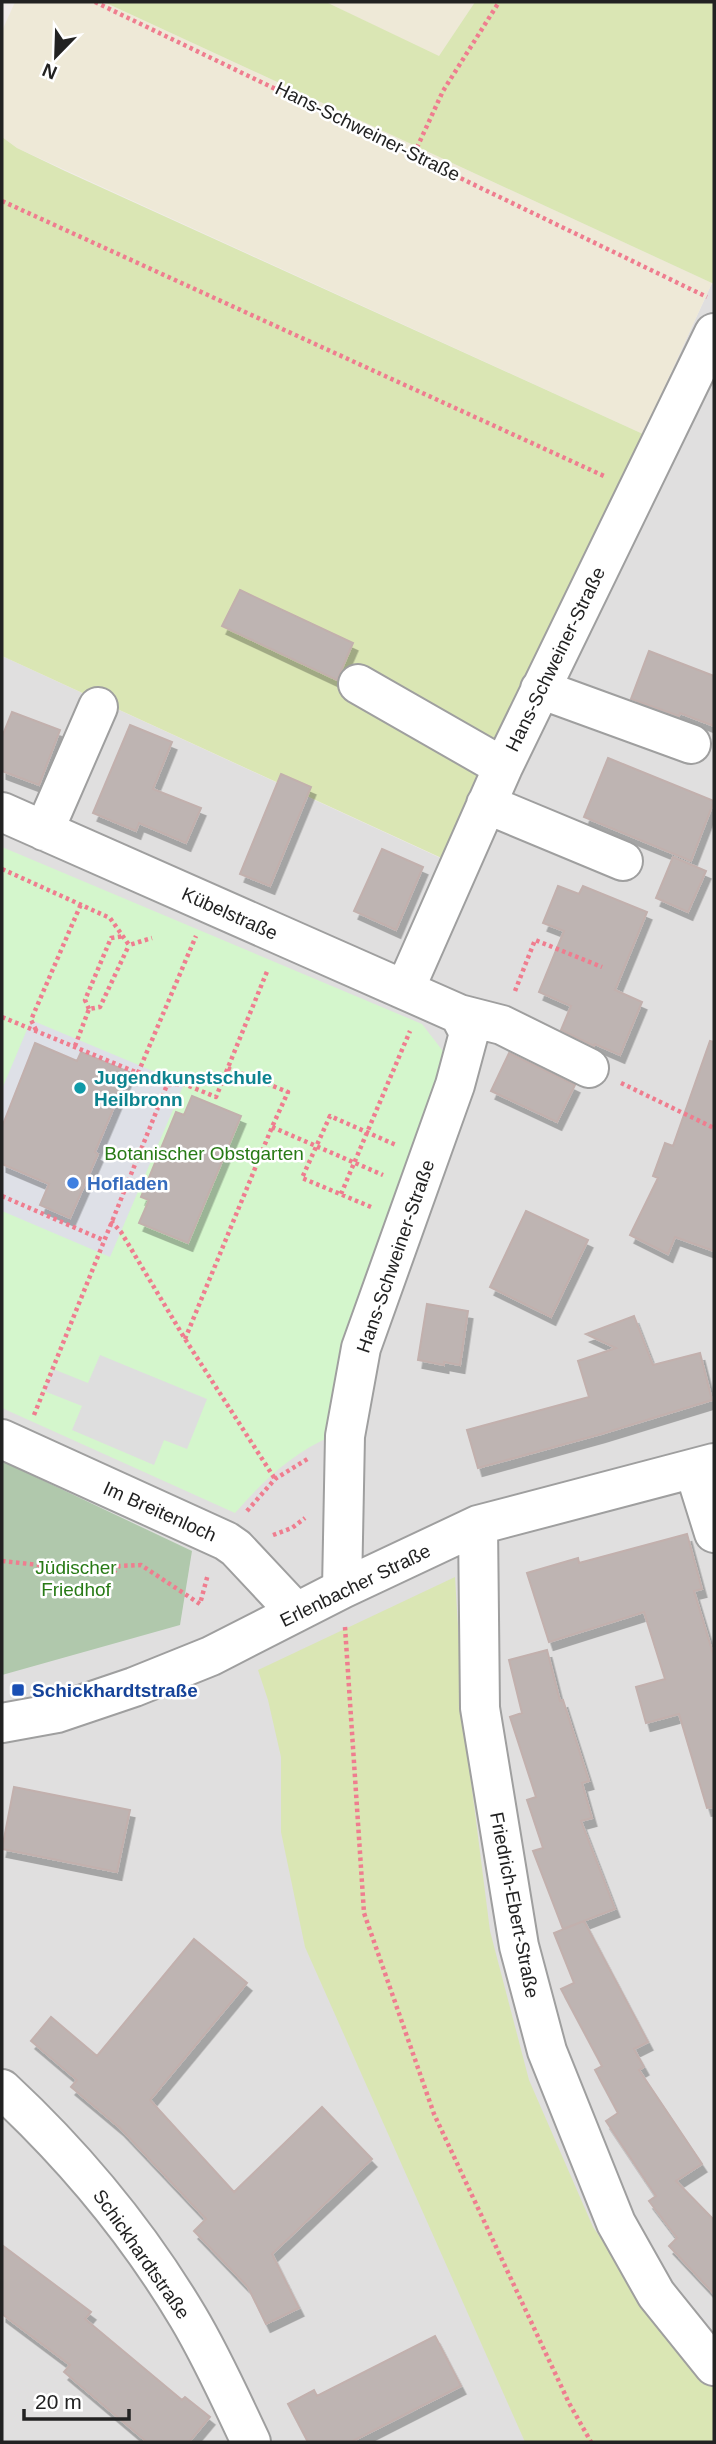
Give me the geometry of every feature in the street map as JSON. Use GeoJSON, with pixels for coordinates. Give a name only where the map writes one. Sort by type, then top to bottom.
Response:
{"type":"FeatureCollection","features":[{"type":"Feature","properties":{"kind":"street","name":"Hans-Schweiner-Straße"},"geometry":{"type":"LineString","coordinates":[[405,989],[503,766],[714,333]]}},
{"type":"Feature","properties":{"kind":"street"},"geometry":{"type":"LineString","coordinates":[[358,684],[503,766]]}},
{"type":"Feature","properties":{"kind":"street"},"geometry":{"type":"LineString","coordinates":[[540,689],[691,744]]}},
{"type":"Feature","properties":{"kind":"street"},"geometry":{"type":"LineString","coordinates":[[44,831],[98,707]]}},
{"type":"Feature","properties":{"kind":"street"},"geometry":{"type":"LineString","coordinates":[[486,804],[622,861]]}},
{"type":"Feature","properties":{"kind":"street","name":"Kübelstraße"},"geometry":{"type":"LineString","coordinates":[[2,812],[459,1014],[502,1025],[589,1068]]}},
{"type":"Feature","properties":{"kind":"street","name":"Hans-Schweiner-Straße"},"geometry":{"type":"LineString","coordinates":[[342,1589],[345,1436],[361,1348],[455,1085],[470,1033],[459,1014]]}},
{"type":"Feature","properties":{"kind":"street","name":"Im Breitenloch"},"geometry":{"type":"LineString","coordinates":[[11,1443],[226,1541],[236,1548],[296,1612]]}},
{"type":"Feature","properties":{"kind":"street"},"geometry":{"type":"LineString","coordinates":[[704,1466],[714,1533]]}},
{"type":"Feature","properties":{"kind":"street","name":"Erlenbacher Straße"},"geometry":{"type":"LineString","coordinates":[[2,1723],[57,1713],[134,1687],[211,1656],[342,1589],[478,1525],[704,1466]]}},
{"type":"Feature","properties":{"kind":"street","name":"Friedrich-Ebert-Straße"},"geometry":{"type":"LineString","coordinates":[[478,1525],[480,1708],[519,1946],[547,2052],[616,2223],[656,2294],[714,2366]]}},
{"type":"Feature","properties":{"kind":"street","name":"Schickhardtstraße"},"geometry":{"type":"LineString","coordinates":[[2,2089],[51,2136],[148,2255],[189,2318],[251,2442]]}},
{"type":"Feature","properties":{"kind":"path","name":"Hans-Schweiner-Straße"},"geometry":{"type":"LineString","coordinates":[[95,2],[714,300]]}},
{"type":"Feature","properties":{"kind":"path"},"geometry":{"type":"LineString","coordinates":[[414,154],[443,91],[499,2]]}},
{"type":"Feature","properties":{"kind":"path"},"geometry":{"type":"LineString","coordinates":[[2,201],[637,491]]}},
{"type":"Feature","properties":{"kind":"path"},"geometry":{"type":"LineString","coordinates":[[2,869],[110,918],[129,945]]}},
{"type":"Feature","properties":{"kind":"path"},"geometry":{"type":"LineString","coordinates":[[138,1073],[209,903]]}},
{"type":"Feature","properties":{"kind":"path"},"geometry":{"type":"LineString","coordinates":[[36,1031],[31,1020],[81,904]]}},
{"type":"Feature","properties":{"kind":"path"},"geometry":{"type":"LineString","coordinates":[[75,1046],[89,1009],[85,1000],[111,938],[124,936]]}},
{"type":"Feature","properties":{"kind":"path"},"geometry":{"type":"LineString","coordinates":[[89,1009],[100,1007],[129,945],[152,938]]}},
{"type":"Feature","properties":{"kind":"path"},"geometry":{"type":"LineString","coordinates":[[502,1025],[535,940],[602,967]]}},
{"type":"Feature","properties":{"kind":"path"},"geometry":{"type":"LineString","coordinates":[[2,1017],[167,1085],[184,1084],[216,1097],[270,965]]}},
{"type":"Feature","properties":{"kind":"path"},"geometry":{"type":"LineString","coordinates":[[341,1194],[413,1026]]}},
{"type":"Feature","properties":{"kind":"path"},"geometry":{"type":"LineString","coordinates":[[185,1339],[288,1092],[227,1068]]}},
{"type":"Feature","properties":{"kind":"path"},"geometry":{"type":"LineString","coordinates":[[589,1068],[714,1128]]}},
{"type":"Feature","properties":{"kind":"path"},"geometry":{"type":"LineString","coordinates":[[11,1443],[53,1369],[167,1085]]}},
{"type":"Feature","properties":{"kind":"path"},"geometry":{"type":"LineString","coordinates":[[374,1208],[302,1178],[330,1116],[400,1147]]}},
{"type":"Feature","properties":{"kind":"path"},"geometry":{"type":"LineString","coordinates":[[272,1127],[387,1177]]}},
{"type":"Feature","properties":{"kind":"path"},"geometry":{"type":"LineString","coordinates":[[2,1196],[103,1240]]}},
{"type":"Feature","properties":{"kind":"path"},"geometry":{"type":"LineString","coordinates":[[111,1220],[275,1479]]}},
{"type":"Feature","properties":{"kind":"path"},"geometry":{"type":"LineString","coordinates":[[236,1548],[292,1528],[309,1515],[343,1477]]}},
{"type":"Feature","properties":{"kind":"path"},"geometry":{"type":"LineString","coordinates":[[2,1561],[113,1573],[119,1566],[141,1565],[184,1595]]}},
{"type":"Feature","properties":{"kind":"path"},"geometry":{"type":"LineString","coordinates":[[342,1589],[364,1913],[434,2114],[569,2403],[591,2442]]}},
{"type":"Feature","properties":{"kind":"shaded area"},"geometry":{"type":"Polygon","coordinates":[[[15,2],[104,2],[712,283],[643,434],[17,148],[2,137],[2,31],[15,2]]]}},
{"type":"Feature","properties":{"kind":"shaded area"},"geometry":{"type":"Polygon","coordinates":[[[326,2],[475,2],[439,57],[326,2]]]}},
{"type":"Feature","properties":{"kind":"shaded area"},"geometry":{"type":"Polygon","coordinates":[[[712,283],[714,2442],[2,2442],[2,656],[447,861],[712,283]]]}},
{"type":"Feature","properties":{"kind":"shaded area"},"geometry":{"type":"Polygon","coordinates":[[[31,1020],[184,1084],[110,1257],[2,1211],[2,1164],[49,1184],[41,1205],[70,1218],[98,1154],[7,1115],[2,1127],[2,1089],[31,1020]],[[35,1043],[20,1081],[57,1096],[105,1126],[81,1052],[77,1061],[35,1043]]]}},
{"type":"Feature","properties":{"kind":"shaded area"},"geometry":{"type":"Polygon","coordinates":[[[100,1355],[207,1399],[187,1449],[164,1440],[154,1465],[72,1430],[82,1406],[44,1391],[53,1369],[88,1383],[100,1355]]]}},
{"type":"Feature","properties":{"kind":"green space"},"geometry":{"type":"Polygon","coordinates":[[[104,2],[326,2],[439,56],[475,2],[714,2],[714,284],[104,2]]]}},
{"type":"Feature","properties":{"kind":"green space"},"geometry":{"type":"Polygon","coordinates":[[[2,137],[17,148],[65,171],[643,434],[448,861],[2,656],[2,137]]]}},
{"type":"Feature","properties":{"kind":"green space","name":"Botanischer Obstgarten"},"geometry":{"type":"Polygon","coordinates":[[[2,847],[422,1024],[449,1059],[332,1436],[279,1469],[235,1513],[2,1408],[2,847]]]}},
{"type":"Feature","properties":{"kind":"green space","name":"Jüdischer Friedhof"},"geometry":{"type":"Polygon","coordinates":[[[2,1461],[192,1551],[180,1625],[2,1675],[2,1461]]]}},
{"type":"Feature","properties":{"kind":"green space"},"geometry":{"type":"Polygon","coordinates":[[[455,1577],[464,1726],[490,1931],[529,2080],[593,2227],[677,2348],[714,2388],[714,2442],[525,2442],[305,1947],[281,1832],[281,1757],[258,1670],[455,1577]]]}},
{"type":"Feature","properties":{"kind":"building"},"geometry":{"type":"Polygon","coordinates":[[[240,590],[353,643],[337,680],[222,626],[240,590]]]}},
{"type":"Feature","properties":{"kind":"building"},"geometry":{"type":"Polygon","coordinates":[[[649,651],[714,676],[714,726],[631,699],[649,651]]]}},
{"type":"Feature","properties":{"kind":"building"},"geometry":{"type":"Polygon","coordinates":[[[12,712],[60,730],[39,785],[2,771],[2,737],[12,712]]]}},
{"type":"Feature","properties":{"kind":"building"},"geometry":{"type":"Polygon","coordinates":[[[130,725],[172,742],[153,789],[201,808],[186,843],[139,823],[136,831],[93,813],[130,725]]]}},
{"type":"Feature","properties":{"kind":"building"},"geometry":{"type":"Polygon","coordinates":[[[608,758],[714,801],[691,861],[584,817],[608,758]]]}},
{"type":"Feature","properties":{"kind":"building"},"geometry":{"type":"Polygon","coordinates":[[[281,774],[311,787],[270,886],[240,874],[281,774]]]}},
{"type":"Feature","properties":{"kind":"building"},"geometry":{"type":"Polygon","coordinates":[[[382,849],[423,867],[396,930],[354,911],[382,849]]]}},
{"type":"Feature","properties":{"kind":"building"},"geometry":{"type":"Polygon","coordinates":[[[673,857],[706,871],[688,912],[656,898],[673,857]]]}},
{"type":"Feature","properties":{"kind":"building"},"geometry":{"type":"Polygon","coordinates":[[[558,886],[579,894],[583,886],[647,912],[615,990],[642,1002],[620,1055],[561,1030],[571,1006],[539,992],[564,931],[543,923],[558,886]]]}},
{"type":"Feature","properties":{"kind":"building"},"geometry":{"type":"Polygon","coordinates":[[[710,1041],[714,1042],[714,1251],[675,1237],[668,1254],[630,1235],[658,1178],[653,1176],[665,1143],[673,1146],[710,1041]]]}},
{"type":"Feature","properties":{"kind":"building"},"geometry":{"type":"Polygon","coordinates":[[[35,1043],[77,1061],[81,1052],[129,1072],[70,1218],[40,1205],[49,1184],[2,1164],[2,1127],[35,1043]]]}},
{"type":"Feature","properties":{"kind":"building"},"geometry":{"type":"Polygon","coordinates":[[[509,1053],[575,1085],[557,1122],[491,1091],[509,1053]]]}},
{"type":"Feature","properties":{"kind":"building"},"geometry":{"type":"Polygon","coordinates":[[[192,1096],[241,1116],[188,1243],[139,1223],[149,1200],[141,1197],[176,1112],[184,1115],[192,1096]]]}},
{"type":"Feature","properties":{"kind":"building"},"geometry":{"type":"Polygon","coordinates":[[[526,1211],[588,1240],[551,1317],[490,1287],[526,1211]]]}},
{"type":"Feature","properties":{"kind":"building"},"geometry":{"type":"Polygon","coordinates":[[[427,1304],[468,1311],[460,1365],[418,1360],[427,1304]]]}},
{"type":"Feature","properties":{"kind":"building"},"geometry":{"type":"Polygon","coordinates":[[[634,1316],[653,1365],[700,1353],[712,1400],[478,1468],[467,1430],[589,1397],[578,1361],[616,1348],[586,1334],[634,1316]]]}},
{"type":"Feature","properties":{"kind":"building"},"geometry":{"type":"Polygon","coordinates":[[[687,1534],[702,1589],[694,1591],[714,1657],[714,1807],[707,1808],[679,1714],[646,1723],[636,1687],[665,1679],[644,1612],[549,1642],[527,1573],[578,1558],[579,1563],[687,1534]]]}},
{"type":"Feature","properties":{"kind":"building"},"geometry":{"type":"Polygon","coordinates":[[[547,1650],[560,1701],[563,1700],[589,1781],[582,1783],[592,1818],[581,1821],[615,1909],[563,1929],[533,1851],[543,1848],[527,1800],[536,1797],[510,1717],[522,1713],[509,1660],[547,1650]]]}},
{"type":"Feature","properties":{"kind":"building"},"geometry":{"type":"Polygon","coordinates":[[[14,1787],[130,1810],[117,1872],[2,1849],[14,1787]]]}},
{"type":"Feature","properties":{"kind":"building"},"geometry":{"type":"Polygon","coordinates":[[[584,1921],[648,2042],[634,2049],[644,2067],[639,2070],[702,2164],[676,2181],[714,2220],[714,2294],[669,2246],[677,2238],[649,2201],[656,2196],[606,2121],[618,2113],[595,2070],[602,2066],[561,1989],[574,1983],[554,1933],[584,1921]]]}},
{"type":"Feature","properties":{"kind":"building"},"geometry":{"type":"Polygon","coordinates":[[[194,1939],[247,1983],[150,2100],[234,2192],[322,2107],[372,2159],[272,2254],[299,2308],[266,2324],[248,2287],[194,2231],[206,2219],[120,2128],[71,2087],[77,2080],[31,2041],[51,2017],[97,2056],[194,1939]]]}},
{"type":"Feature","properties":{"kind":"building"},"geometry":{"type":"Polygon","coordinates":[[[2,2245],[91,2312],[85,2319],[182,2400],[185,2397],[210,2417],[189,2442],[147,2442],[64,2372],[70,2365],[2,2314],[2,2245]]]}},
{"type":"Feature","properties":{"kind":"building"},"geometry":{"type":"Polygon","coordinates":[[[435,2336],[461,2386],[351,2442],[308,2442],[288,2404],[314,2390],[317,2396],[435,2336]]]}},
{"type":"Feature","properties":{"kind":"place","name":"Jugendkunstschule Heilbronn"},"geometry":{"type":"Point","coordinates":[80,1088]}},
{"type":"Feature","properties":{"kind":"place","name":"Hofladen"},"geometry":{"type":"Point","coordinates":[73,1183]}},
{"type":"Feature","properties":{"kind":"place","name":"Schickhardtstraße"},"geometry":{"type":"Point","coordinates":[18,1690]}}]}
